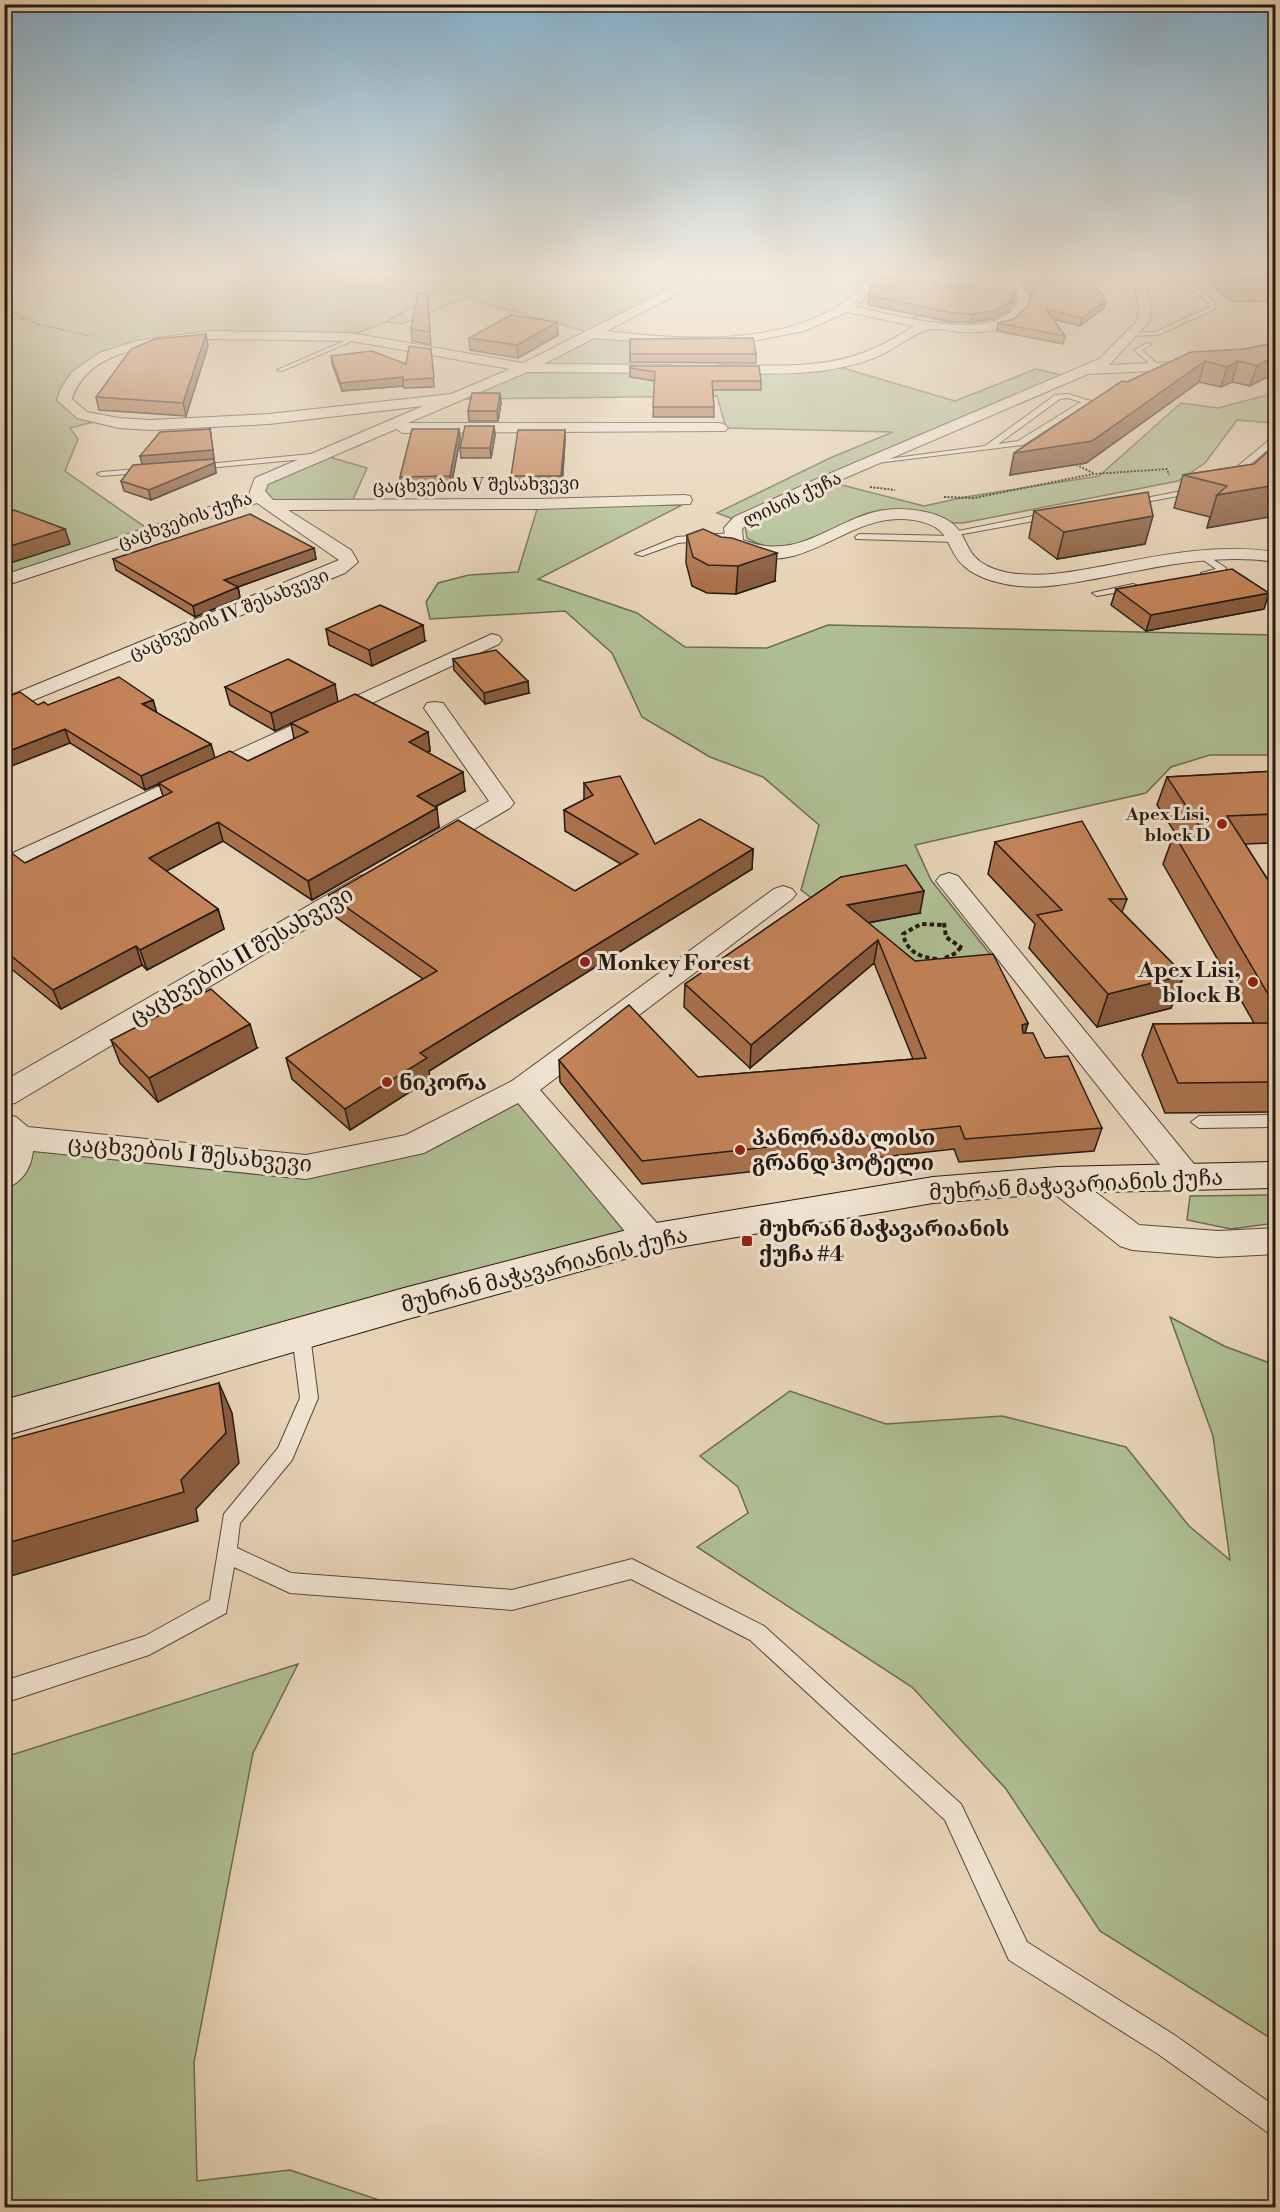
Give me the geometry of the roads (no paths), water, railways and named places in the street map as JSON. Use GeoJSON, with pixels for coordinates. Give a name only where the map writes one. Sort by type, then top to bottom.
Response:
{"type":"FeatureCollection","features":[{"type":"Feature","properties":{"kind":"main road","name":"მუხრან მაჭავარიანის ქუჩა"},"geometry":{"type":"LineString","coordinates":[[4,1418],[404,1304],[650,1238],[933,1190],[1058,1180],[1275,1175]]}},
{"type":"Feature","properties":{"kind":"street"},"geometry":{"type":"LineString","coordinates":[[77,377],[68,387],[64,400],[82,415],[119,423],[151,425],[269,419],[458,398]]}},
{"type":"Feature","properties":{"kind":"street","name":"ცაცხვების ქუჩა"},"geometry":{"type":"LineString","coordinates":[[265,500],[256,492],[261,481],[504,377]]}},
{"type":"Feature","properties":{"kind":"street","name":"ლისის ქუჩა"},"geometry":{"type":"LineString","coordinates":[[1067,377],[877,461],[825,481],[740,521],[733,528],[732,536],[735,543],[746,549],[764,553],[799,552],[870,518],[899,514],[934,520],[954,536],[966,559],[980,569],[995,576],[1035,582],[1202,555],[1238,552],[1275,557]]}},
{"type":"Feature","properties":{"kind":"street"},"geometry":{"type":"LineString","coordinates":[[388,428],[720,428]]}},
{"type":"Feature","properties":{"kind":"street","name":"ცაცხვების ქუჩა"},"geometry":{"type":"LineString","coordinates":[[4,581],[265,500]]}},
{"type":"Feature","properties":{"kind":"street","name":"ცაცხვების V შესახვევი"},"geometry":{"type":"LineString","coordinates":[[265,500],[538,504],[684,500]]}},
{"type":"Feature","properties":{"kind":"street","name":"ცაცხვების IV შესახვევი"},"geometry":{"type":"LineString","coordinates":[[4,706],[339,569],[349,562],[345,554],[265,500]]}},
{"type":"Feature","properties":{"kind":"street"},"geometry":{"type":"LineString","coordinates":[[4,867],[492,640]]}},
{"type":"Feature","properties":{"kind":"street","name":"ცაცხვების II შესახვევი"},"geometry":{"type":"LineString","coordinates":[[4,1095],[502,802],[435,708]]}},
{"type":"Feature","properties":{"kind":"street"},"geometry":{"type":"LineString","coordinates":[[949,881],[1187,1177]]}},
{"type":"Feature","properties":{"kind":"street","name":"ცაცხვების I შესახვევი"},"geometry":{"type":"LineString","coordinates":[[12,1131],[306,1167],[413,1145],[522,1089],[783,894]]}},
{"type":"Feature","properties":{"kind":"street"},"geometry":{"type":"LineString","coordinates":[[522,1089],[650,1238]]}},
{"type":"Feature","properties":{"kind":"street"},"geometry":{"type":"LineString","coordinates":[[4,1177],[16,1162],[12,1131]]}},
{"type":"Feature","properties":{"kind":"street"},"geometry":{"type":"LineString","coordinates":[[1058,1180],[1132,1237],[1218,1244],[1275,1241]]}},
{"type":"Feature","properties":{"kind":"lane"},"geometry":{"type":"LineString","coordinates":[[877,461],[987,448],[1020,442],[1086,400],[1068,396],[1058,397],[987,448]]}},
{"type":"Feature","properties":{"kind":"lane"},"geometry":{"type":"LineString","coordinates":[[1222,483],[1275,439]]}},
{"type":"Feature","properties":{"kind":"lane"},"geometry":{"type":"LineString","coordinates":[[183,468],[322,455]]}},
{"type":"Feature","properties":{"kind":"lane"},"geometry":{"type":"LineString","coordinates":[[101,474],[160,470]]}},
{"type":"Feature","properties":{"kind":"lane"},"geometry":{"type":"LineString","coordinates":[[1116,504],[1210,488]]}},
{"type":"Feature","properties":{"kind":"lane"},"geometry":{"type":"LineString","coordinates":[[859,537],[954,536],[1058,514]]}},
{"type":"Feature","properties":{"kind":"lane"},"geometry":{"type":"LineString","coordinates":[[639,554],[677,540],[732,536]]}},
{"type":"Feature","properties":{"kind":"lane"},"geometry":{"type":"LineString","coordinates":[[1198,576],[1222,570],[1202,555]]}},
{"type":"Feature","properties":{"kind":"lane"},"geometry":{"type":"LineString","coordinates":[[1097,593],[1142,585]]}},
{"type":"Feature","properties":{"kind":"lane"},"geometry":{"type":"LineString","coordinates":[[1199,1122],[1275,1121]]}},
{"type":"Feature","properties":{"kind":"lane"},"geometry":{"type":"LineString","coordinates":[[4,1692],[149,1645],[219,1606],[231,1520],[285,1454],[309,1398],[301,1335]]}},
{"type":"Feature","properties":{"kind":"lane"},"geometry":{"type":"LineString","coordinates":[[226,1553],[290,1582],[512,1600],[632,1569],[757,1633],[953,1812],[1018,1951],[1167,2045],[1275,2123]]}},
{"type":"Feature","properties":{"kind":"place","name":"Apex Lisi, block D"},"geometry":{"type":"Point","coordinates":[1222,824]}},
{"type":"Feature","properties":{"kind":"place","name":"Monkey Forest"},"geometry":{"type":"Point","coordinates":[585,962]}},
{"type":"Feature","properties":{"kind":"place","name":"Apex Lisi, block B"},"geometry":{"type":"Point","coordinates":[1253,982]}},
{"type":"Feature","properties":{"kind":"place","name":"ნიკორა"},"geometry":{"type":"Point","coordinates":[387,1082]}},
{"type":"Feature","properties":{"kind":"place","name":"პანორამა ლისი გრანდ ჰოტელი"},"geometry":{"type":"Point","coordinates":[740,1150]}},
{"type":"Feature","properties":{"kind":"place","name":"მუხრან მაჭავარიანის ქუჩა #4"},"geometry":{"type":"Point","coordinates":[747,1241]}}]}
